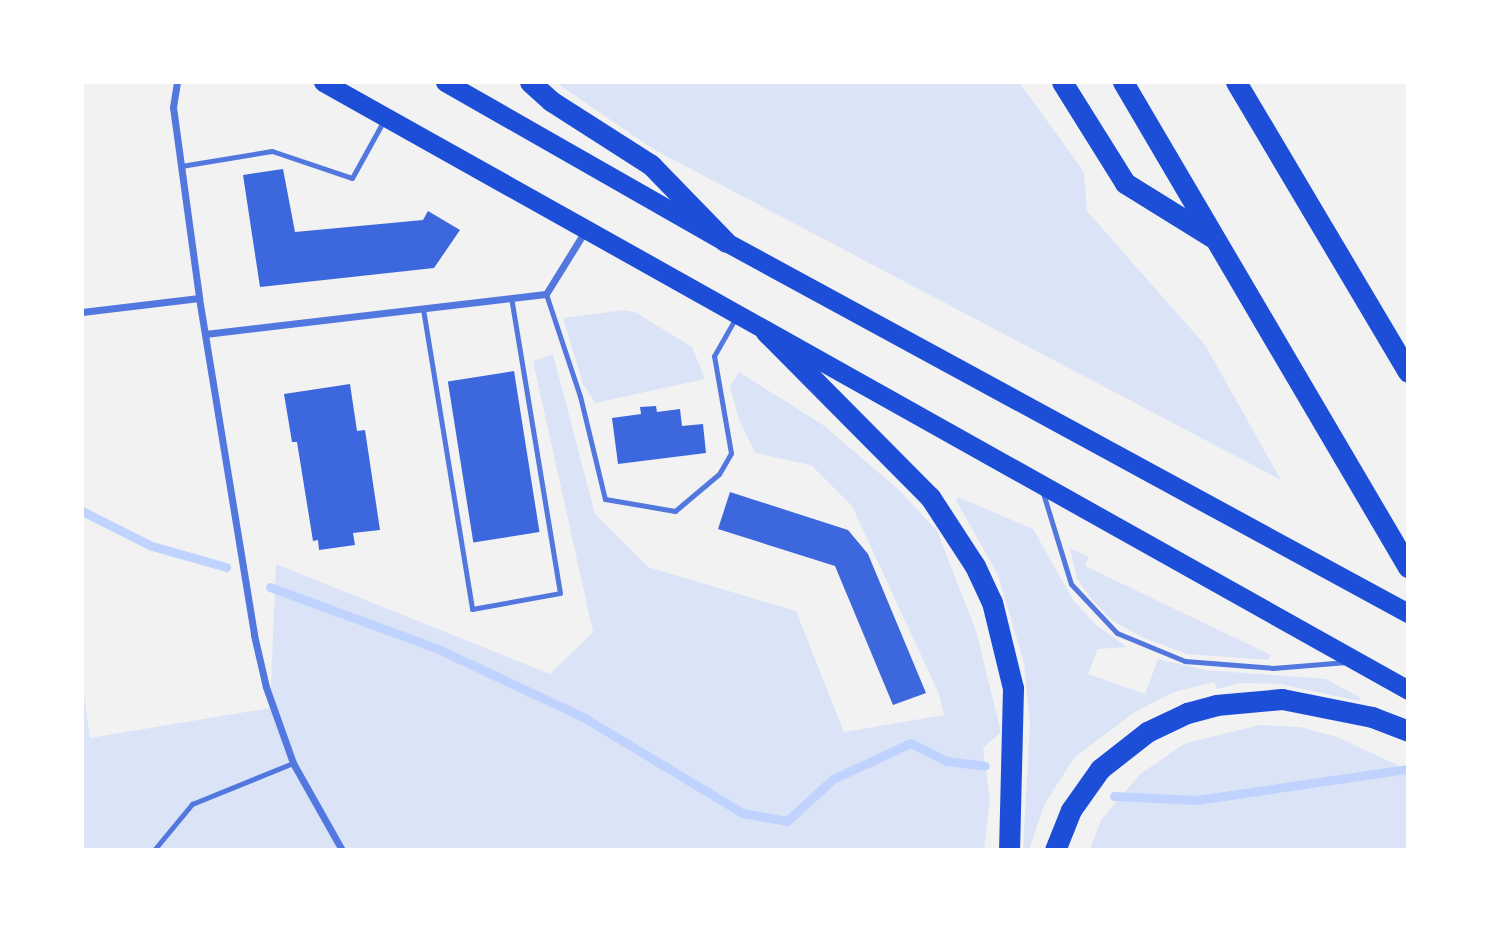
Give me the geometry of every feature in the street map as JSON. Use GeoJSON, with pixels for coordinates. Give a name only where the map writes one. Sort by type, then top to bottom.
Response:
{"type":"FeatureCollection","features":[{"type":"Feature","properties":{"kind":"highway"},"geometry":{"type":"LineString","coordinates":[[323,82],[1408,690]]}},
{"type":"Feature","properties":{"kind":"highway"},"geometry":{"type":"LineString","coordinates":[[445,82],[726,242],[1408,613]]}},
{"type":"Feature","properties":{"kind":"highway"},"geometry":{"type":"LineString","coordinates":[[530,82],[551,101],[651,164],[726,242]]}},
{"type":"Feature","properties":{"kind":"highway"},"geometry":{"type":"LineString","coordinates":[[1062,82],[1125,183],[1214,238]]}},
{"type":"Feature","properties":{"kind":"highway"},"geometry":{"type":"LineString","coordinates":[[1123,82],[1408,567]]}},
{"type":"Feature","properties":{"kind":"highway"},"geometry":{"type":"LineString","coordinates":[[1236,82],[1408,372]]}},
{"type":"Feature","properties":{"kind":"highway"},"geometry":{"type":"LineString","coordinates":[[766,332],[930,497],[975,566],[992,602],[1013,688],[1009,850]]}},
{"type":"Feature","properties":{"kind":"highway"},"geometry":{"type":"LineString","coordinates":[[1055,850],[1071,810],[1100,769],[1147,732],[1187,713],[1216,705],[1282,699],[1372,717],[1408,732]]}},
{"type":"Feature","properties":{"kind":"street"},"geometry":{"type":"LineString","coordinates":[[177,82],[173,107],[199,298],[257,648],[293,763],[342,850]]}},
{"type":"Feature","properties":{"kind":"street"},"geometry":{"type":"LineString","coordinates":[[205,334],[546,294],[585,230]]}},
{"type":"Feature","properties":{"kind":"street"},"geometry":{"type":"LineString","coordinates":[[82,312],[199,298]]}},
{"type":"Feature","properties":{"kind":"lane"},"geometry":{"type":"LineString","coordinates":[[181,166],[272,151],[352,178],[386,117]]}},
{"type":"Feature","properties":{"kind":"lane"},"geometry":{"type":"LineString","coordinates":[[546,294],[580,396],[605,499],[675,512],[719,474],[731,453],[714,356],[737,316]]}},
{"type":"Feature","properties":{"kind":"lane"},"geometry":{"type":"LineString","coordinates":[[423,309],[472,609],[560,593],[511,298]]}},
{"type":"Feature","properties":{"kind":"lane"},"geometry":{"type":"LineString","coordinates":[[1040,483],[1071,584],[1117,633],[1185,661],[1273,668],[1356,662]]}},
{"type":"Feature","properties":{"kind":"lane"},"geometry":{"type":"LineString","coordinates":[[154,850],[192,804],[293,763]]}},
{"type":"Feature","properties":{"kind":"shaded area"},"geometry":{"type":"Polygon","coordinates":[[[555,82],[1019,82],[1084,172],[1087,211],[1205,345],[1281,480],[653,149],[555,82]]]}},
{"type":"Feature","properties":{"kind":"shaded area"},"geometry":{"type":"Polygon","coordinates":[[[624,310],[635,312],[692,347],[705,379],[595,403],[583,384],[563,318],[624,310]]]}},
{"type":"Feature","properties":{"kind":"shaded area"},"geometry":{"type":"Polygon","coordinates":[[[553,354],[595,514],[648,567],[796,611],[844,732],[944,715],[939,694],[852,506],[811,465],[755,453],[739,420],[730,387],[739,372],[823,425],[899,490],[937,531],[976,631],[1001,732],[983,748],[990,801],[984,850],[82,850],[82,680],[90,738],[270,708],[276,564],[550,674],[593,632],[533,361],[553,354]]]}},
{"type":"Feature","properties":{"kind":"shaded area"},"geometry":{"type":"Polygon","coordinates":[[[958,497],[1033,529],[1073,600],[1097,626],[1127,647],[1098,649],[1088,674],[1145,694],[1158,659],[1205,670],[1326,679],[1361,698],[1359,701],[1280,684],[1241,683],[1217,689],[1214,682],[1174,692],[1135,712],[1075,757],[1045,803],[1029,850],[1023,849],[1030,725],[1024,663],[998,575],[956,500],[958,497]]]}},
{"type":"Feature","properties":{"kind":"shaded area"},"geometry":{"type":"Polygon","coordinates":[[[1070,548],[1089,557],[1085,566],[1271,655],[1268,660],[1187,654],[1144,638],[1114,622],[1094,602],[1077,579],[1070,548]]]}},
{"type":"Feature","properties":{"kind":"shaded area"},"geometry":{"type":"Polygon","coordinates":[[[1260,725],[1300,727],[1337,737],[1408,770],[1408,850],[1090,850],[1101,820],[1140,774],[1186,743],[1260,725]]]}},
{"type":"Feature","properties":{"kind":"building"},"geometry":{"type":"Polygon","coordinates":[[[283,169],[295,232],[423,220],[428,211],[460,230],[434,268],[260,287],[243,175],[283,169]]]}},
{"type":"Feature","properties":{"kind":"building"},"geometry":{"type":"Polygon","coordinates":[[[514,371],[539,532],[473,542],[448,381],[514,371]]]}},
{"type":"Feature","properties":{"kind":"building"},"geometry":{"type":"Polygon","coordinates":[[[350,384],[357,431],[365,430],[380,530],[353,533],[355,545],[319,550],[318,540],[313,541],[297,442],[292,442],[284,394],[350,384]]]}},
{"type":"Feature","properties":{"kind":"building"},"geometry":{"type":"Polygon","coordinates":[[[656,406],[657,412],[680,409],[682,426],[703,424],[706,453],[618,464],[612,418],[641,414],[640,407],[656,406]]]}},
{"type":"Feature","properties":{"kind":"building"},"geometry":{"type":"Polygon","coordinates":[[[730,492],[848,530],[868,554],[926,693],[893,705],[835,566],[718,529],[730,492]]]}},
{"type":"Feature","properties":{"kind":"waterway"},"geometry":{"type":"LineString","coordinates":[[82,511],[152,546],[226,567]]}},
{"type":"Feature","properties":{"kind":"waterway"},"geometry":{"type":"LineString","coordinates":[[270,587],[436,648],[583,717],[743,813],[787,821],[833,779],[911,743],[946,761],[985,766]]}},
{"type":"Feature","properties":{"kind":"waterway"},"geometry":{"type":"LineString","coordinates":[[1114,796],[1197,800],[1408,769]]}}]}
